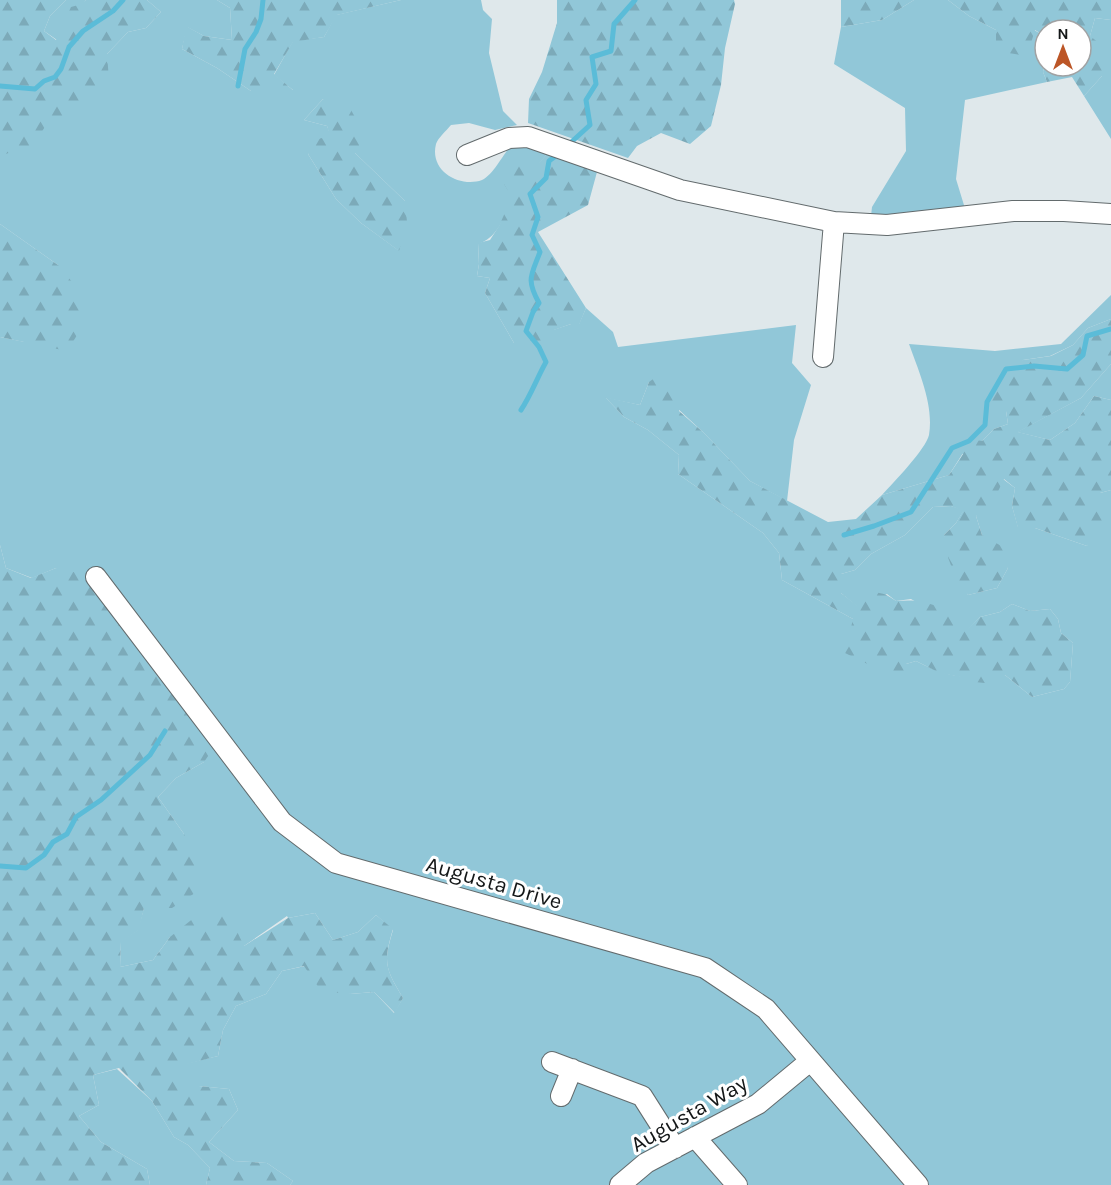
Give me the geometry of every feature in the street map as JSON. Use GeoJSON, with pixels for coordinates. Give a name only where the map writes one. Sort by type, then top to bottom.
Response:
{"type":"FeatureCollection","features":[{"type":"Feature","properties":{"kind":"street"},"geometry":{"type":"LineString","coordinates":[[467,155],[509,138],[528,137],[680,190],[834,222],[887,225],[1014,211],[1111,214]]}},
{"type":"Feature","properties":{"kind":"street"},"geometry":{"type":"LineString","coordinates":[[823,357],[834,222]]}},
{"type":"Feature","properties":{"kind":"street","name":"Augusta Drive"},"geometry":{"type":"LineString","coordinates":[[96,577],[282,822],[336,863],[705,968],[766,1009],[918,1185]]}},
{"type":"Feature","properties":{"kind":"street","name":"Augusta Way"},"geometry":{"type":"LineString","coordinates":[[620,1185],[646,1163],[758,1104],[810,1061]]}},
{"type":"Feature","properties":{"kind":"street"},"geometry":{"type":"LineString","coordinates":[[552,1062],[642,1096],[675,1148]]}},
{"type":"Feature","properties":{"kind":"street"},"geometry":{"type":"LineString","coordinates":[[561,1096],[572,1069]]}},
{"type":"Feature","properties":{"kind":"street"},"geometry":{"type":"LineString","coordinates":[[695,1137],[736,1185]]}},
{"type":"Feature","properties":{"kind":"green space"},"geometry":{"type":"Polygon","coordinates":[[[0,0],[66,0],[50,16],[44,31],[56,40],[71,7],[82,4],[86,0],[147,0],[161,12],[146,28],[128,32],[107,54],[109,80],[88,94],[76,114],[48,122],[34,144],[0,156],[0,0]]]}},
{"type":"Feature","properties":{"kind":"green space"},"geometry":{"type":"Polygon","coordinates":[[[66,0],[86,0],[57,40],[44,31],[50,16],[66,0]]]}},
{"type":"Feature","properties":{"kind":"green space"},"geometry":{"type":"Polygon","coordinates":[[[147,0],[217,0],[230,8],[232,40],[204,36],[187,27],[182,49],[217,68],[251,91],[293,90],[274,75],[293,41],[324,37],[336,15],[401,0],[481,0],[483,10],[492,19],[489,53],[503,111],[517,125],[495,130],[469,123],[451,125],[437,142],[435,154],[437,162],[448,175],[465,182],[473,182],[486,178],[510,147],[529,147],[547,154],[538,165],[505,184],[513,197],[507,211],[496,231],[478,244],[477,276],[490,278],[485,293],[514,343],[571,324],[579,324],[586,308],[613,332],[618,347],[796,325],[792,363],[811,385],[794,440],[787,501],[750,481],[704,433],[649,382],[640,405],[606,398],[624,417],[648,430],[679,455],[678,474],[763,533],[779,553],[782,580],[853,619],[906,664],[916,661],[939,671],[959,676],[1005,675],[1032,697],[1064,689],[1070,682],[1073,643],[1061,633],[1058,619],[1050,609],[1030,611],[1012,604],[1000,612],[980,617],[966,632],[911,599],[896,601],[887,594],[859,608],[841,593],[841,574],[855,570],[871,554],[905,535],[933,507],[951,506],[964,510],[956,523],[944,535],[968,595],[997,588],[1008,568],[982,535],[976,516],[996,494],[1003,479],[1015,488],[1012,506],[1018,527],[1035,528],[1087,546],[1100,493],[1111,490],[1111,1185],[290,1185],[293,1181],[267,1163],[234,1161],[209,1142],[238,1110],[229,1089],[176,1086],[176,1066],[218,1056],[223,1030],[236,1006],[266,994],[282,971],[305,966],[350,994],[374,992],[394,1013],[403,998],[389,972],[387,958],[393,930],[376,915],[358,932],[333,940],[315,913],[288,918],[287,916],[244,946],[170,937],[153,960],[120,967],[121,941],[138,930],[144,908],[172,908],[184,834],[158,797],[176,778],[204,762],[56,568],[32,578],[6,568],[0,545],[0,337],[25,342],[58,265],[0,224],[0,114],[107,54],[128,32],[146,28],[161,12],[147,0]],[[323,99],[304,120],[327,126],[331,136],[308,154],[336,199],[361,223],[398,250],[405,201],[355,153],[323,99]]]}},
{"type":"Feature","properties":{"kind":"green space"},"geometry":{"type":"Polygon","coordinates":[[[217,0],[401,0],[337,15],[324,37],[293,42],[274,74],[294,91],[251,91],[217,68],[182,49],[186,26],[204,36],[232,40],[230,8],[217,0]]]}},
{"type":"Feature","properties":{"kind":"green space"},"geometry":{"type":"Polygon","coordinates":[[[557,0],[734,0],[721,85],[711,126],[690,144],[661,133],[637,146],[628,158],[528,123],[529,99],[542,72],[557,23],[557,0]]]}},
{"type":"Feature","properties":{"kind":"green space"},"geometry":{"type":"Polygon","coordinates":[[[841,0],[914,0],[882,20],[841,27],[841,0]]]}},
{"type":"Feature","properties":{"kind":"green space"},"geometry":{"type":"Polygon","coordinates":[[[914,0],[948,0],[969,16],[996,30],[1033,30],[1033,78],[1045,78],[1047,82],[965,100],[956,179],[967,215],[870,225],[872,207],[906,151],[905,108],[834,64],[841,27],[882,20],[914,0]]]}},
{"type":"Feature","properties":{"kind":"green space"},"geometry":{"type":"Polygon","coordinates":[[[948,0],[1111,0],[1111,20],[1095,18],[1093,25],[1093,18],[1033,18],[1033,36],[1027,56],[996,51],[996,30],[969,16],[948,0]]]}},
{"type":"Feature","properties":{"kind":"green space"},"geometry":{"type":"Polygon","coordinates":[[[1095,18],[1111,20],[1111,139],[1084,96],[1102,76],[1093,46],[1095,18]]]}},
{"type":"Feature","properties":{"kind":"green space"},"geometry":{"type":"Polygon","coordinates":[[[1093,38],[1104,47],[1102,76],[1084,96],[1073,78],[1093,78],[1093,38]]]}},
{"type":"Feature","properties":{"kind":"green space"},"geometry":{"type":"Polygon","coordinates":[[[1045,78],[1067,78],[1047,82],[1045,78]]]}},
{"type":"Feature","properties":{"kind":"green space"},"geometry":{"type":"Polygon","coordinates":[[[323,99],[351,110],[365,135],[355,153],[405,201],[407,222],[399,251],[361,223],[336,199],[308,154],[314,140],[330,136],[327,126],[304,120],[323,99]]]}},
{"type":"Feature","properties":{"kind":"green space"},"geometry":{"type":"Polygon","coordinates":[[[547,154],[597,172],[588,205],[538,232],[586,308],[579,325],[571,324],[554,330],[553,344],[539,347],[514,343],[485,293],[490,278],[477,276],[478,243],[490,240],[499,226],[512,197],[504,184],[519,164],[538,164],[547,154]]]}},
{"type":"Feature","properties":{"kind":"green space"},"geometry":{"type":"Polygon","coordinates":[[[0,224],[58,265],[87,300],[86,321],[67,351],[0,337],[0,224]]]}},
{"type":"Feature","properties":{"kind":"green space"},"geometry":{"type":"Polygon","coordinates":[[[1111,295],[1111,319],[1088,328],[1073,345],[1050,356],[1023,360],[1006,411],[1008,424],[994,429],[982,441],[953,448],[963,453],[949,475],[882,495],[916,457],[929,435],[928,400],[909,344],[995,351],[1061,344],[1111,295]]]}},
{"type":"Feature","properties":{"kind":"green space"},"geometry":{"type":"Polygon","coordinates":[[[1111,319],[1111,364],[1081,398],[1018,432],[1050,440],[1075,423],[1094,396],[1111,400],[1111,490],[1100,493],[1104,521],[1087,546],[1035,528],[1018,528],[1012,506],[1015,488],[1004,479],[989,510],[976,516],[982,535],[1003,547],[1008,568],[997,588],[968,595],[959,581],[949,559],[944,535],[956,523],[963,511],[951,506],[933,507],[905,535],[871,554],[855,570],[841,574],[841,593],[859,607],[859,595],[874,593],[882,593],[896,601],[925,602],[940,608],[964,624],[966,631],[980,617],[1000,612],[1012,604],[1030,611],[1050,609],[1058,619],[1061,633],[1073,643],[1070,682],[1064,689],[1032,697],[1005,675],[994,684],[975,682],[971,679],[940,673],[916,661],[906,664],[904,672],[886,673],[845,653],[853,619],[782,580],[779,553],[763,533],[678,474],[679,455],[648,430],[624,417],[605,397],[640,405],[649,382],[660,374],[680,397],[679,411],[704,433],[750,481],[828,522],[856,519],[882,495],[949,475],[963,454],[952,448],[970,439],[982,441],[994,429],[1008,424],[1006,411],[987,402],[1006,369],[1023,360],[1051,356],[1073,345],[1088,328],[1111,319]]]}},
{"type":"Feature","properties":{"kind":"green space"},"geometry":{"type":"Polygon","coordinates":[[[1111,364],[1111,400],[1094,396],[1075,423],[1050,440],[1017,432],[1081,398],[1111,364]]]}},
{"type":"Feature","properties":{"kind":"green space"},"geometry":{"type":"Polygon","coordinates":[[[0,545],[6,568],[31,578],[56,568],[96,577],[219,740],[204,762],[176,778],[158,797],[184,834],[198,866],[195,893],[172,908],[144,908],[139,930],[121,942],[120,967],[153,960],[170,937],[200,913],[230,917],[244,946],[288,918],[315,913],[333,940],[358,932],[376,915],[393,929],[387,958],[389,972],[403,998],[395,1013],[374,992],[350,994],[321,991],[304,966],[282,971],[266,994],[236,1006],[223,1030],[218,1056],[176,1067],[176,1086],[229,1089],[238,1110],[209,1142],[234,1161],[267,1163],[293,1181],[290,1185],[206,1185],[210,1168],[188,1145],[174,1137],[152,1101],[119,1068],[93,1075],[99,1105],[79,1116],[101,1142],[147,1169],[150,1185],[0,1185],[0,545]]]}},
{"type":"Feature","properties":{"kind":"green space"},"geometry":{"type":"Polygon","coordinates":[[[117,1069],[152,1101],[174,1137],[188,1145],[210,1168],[206,1185],[150,1185],[147,1169],[101,1142],[79,1116],[99,1105],[93,1075],[117,1069]]]}},
{"type":"Feature","properties":{"kind":"waterway"},"geometry":{"type":"LineString","coordinates":[[0,86],[35,89],[44,81],[55,77],[61,69],[69,47],[83,31],[113,11],[123,0]]}},
{"type":"Feature","properties":{"kind":"waterway"},"geometry":{"type":"LineString","coordinates":[[238,86],[245,49],[261,19],[263,0]]}},
{"type":"Feature","properties":{"kind":"waterway"},"geometry":{"type":"LineString","coordinates":[[567,146],[590,125],[586,100],[596,84],[592,57],[611,51],[614,24],[635,0]]}},
{"type":"Feature","properties":{"kind":"waterway"},"geometry":{"type":"LineString","coordinates":[[521,410],[546,362],[539,347],[526,331],[539,303],[531,283],[532,272],[540,252],[532,235],[538,217],[530,194],[546,178],[549,161],[561,152]]}},
{"type":"Feature","properties":{"kind":"waterway"},"geometry":{"type":"LineString","coordinates":[[844,535],[911,512],[952,448],[969,441],[985,425],[987,402],[1006,369],[1034,366],[1067,369],[1083,355],[1087,336],[1111,329]]}},
{"type":"Feature","properties":{"kind":"waterway"},"geometry":{"type":"LineString","coordinates":[[0,866],[26,868],[44,855],[53,842],[67,834],[76,817],[101,800],[150,755],[165,731]]}}]}
